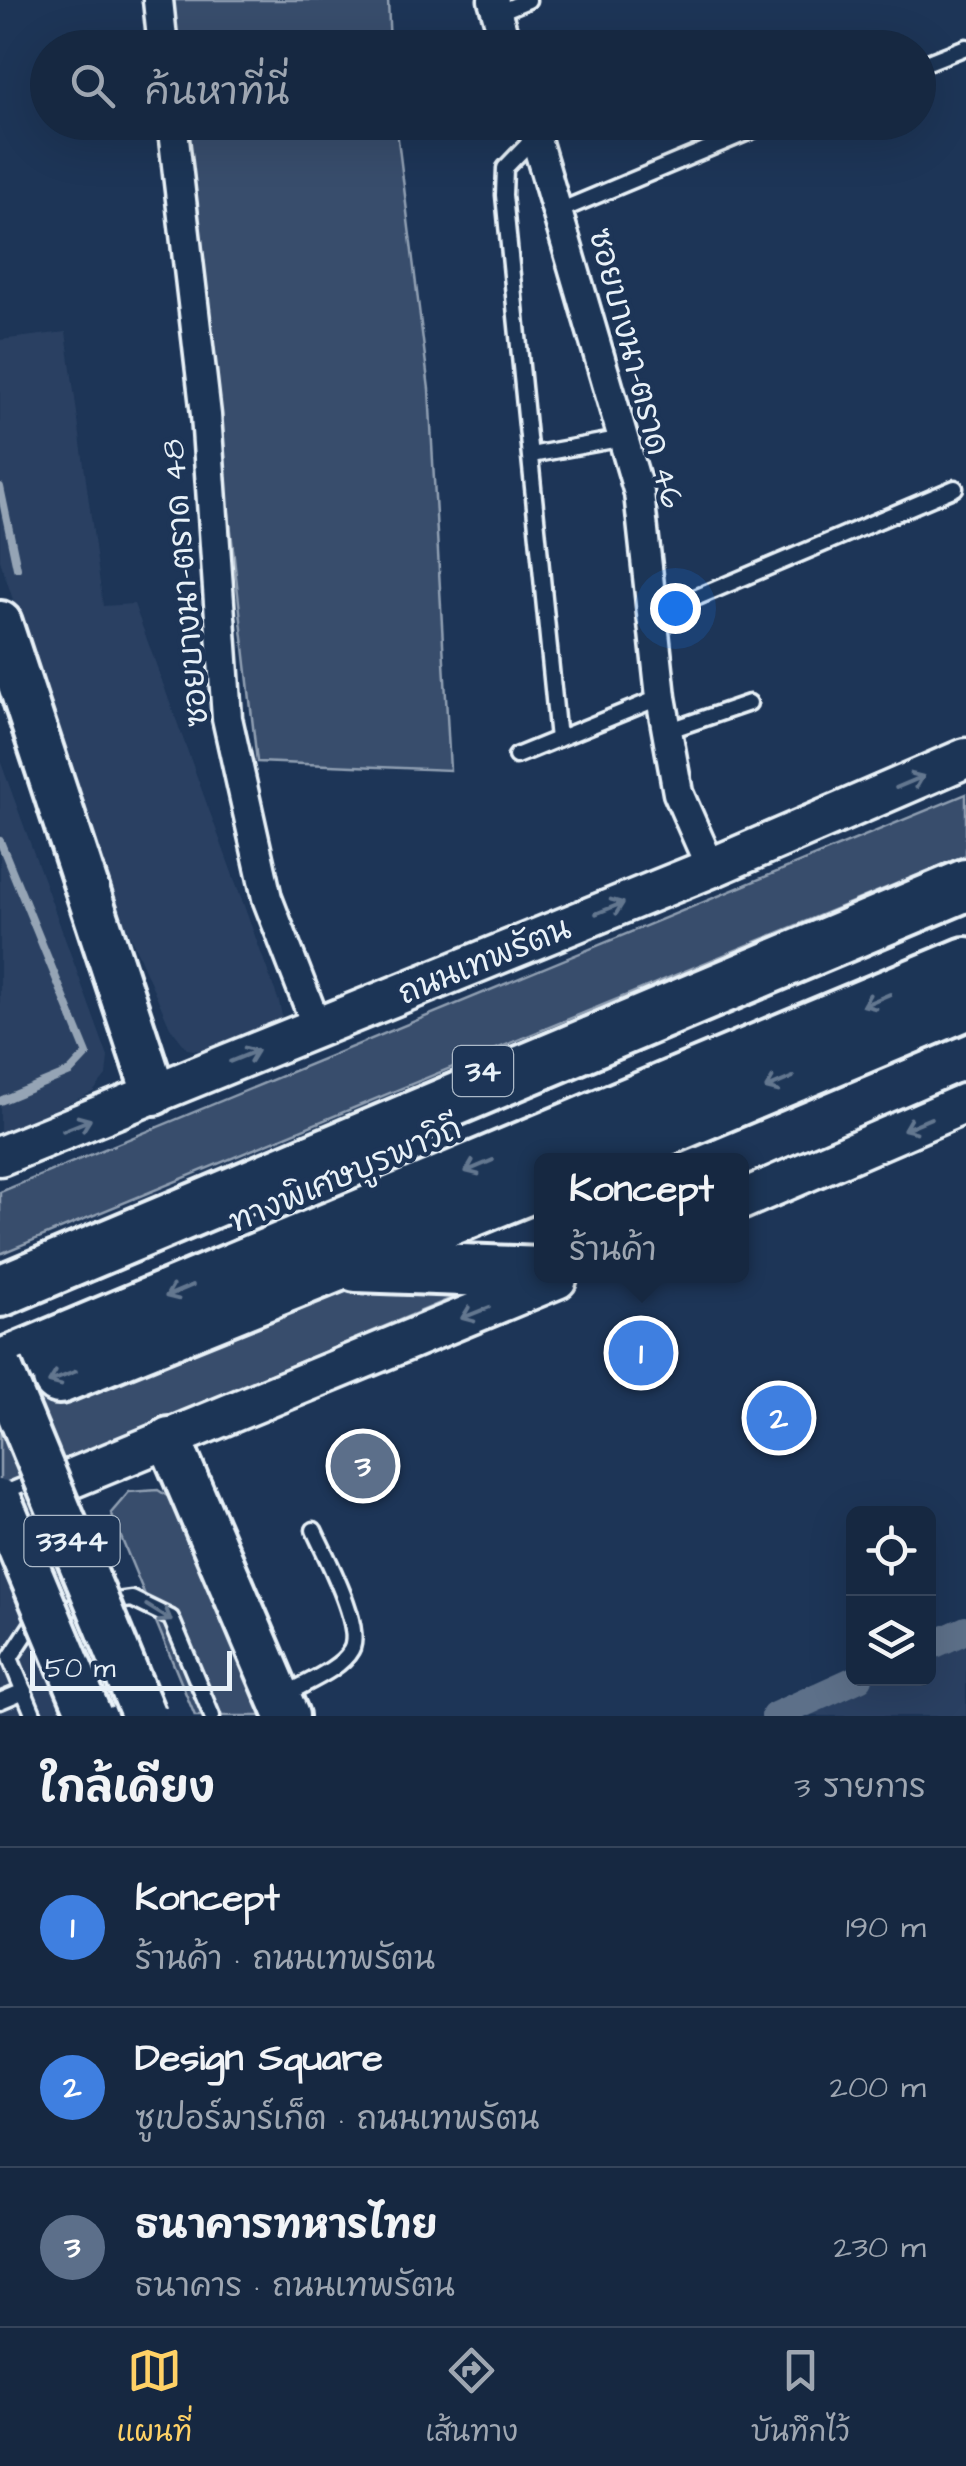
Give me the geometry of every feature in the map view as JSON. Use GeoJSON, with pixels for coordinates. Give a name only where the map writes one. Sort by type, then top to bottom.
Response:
{"type":"FeatureCollection","features":[{"type":"Feature","properties":{"kind":"highway","name":"34"},"geometry":{"type":"LineString","coordinates":[[0,1268],[966,874]]}},
{"type":"Feature","properties":{"kind":"highway"},"geometry":{"type":"LineString","coordinates":[[0,1291],[966,885]]}},
{"type":"Feature","properties":{"kind":"highway","name":"ทางพิเศษบูรพาวิถี"},"geometry":{"type":"LineString","coordinates":[[0,1319],[966,914]]}},
{"type":"Feature","properties":{"kind":"highway","name":"ทางพิเศษบูรพาวิถี"},"geometry":{"type":"LineString","coordinates":[[0,1366],[966,963]]}},
{"type":"Feature","properties":{"kind":"highway"},"geometry":{"type":"LineString","coordinates":[[611,1153],[966,1004]]}},
{"type":"Feature","properties":{"kind":"highway"},"geometry":{"type":"LineString","coordinates":[[0,1402],[534,1185]]}},
{"type":"Feature","properties":{"kind":"highway"},"geometry":{"type":"LineString","coordinates":[[343,1265],[534,1273]]}},
{"type":"Feature","properties":{"kind":"main road"},"geometry":{"type":"LineString","coordinates":[[0,624],[154,1093]]}},
{"type":"Feature","properties":{"kind":"main road","name":"ถนนเทพรัตน"},"geometry":{"type":"LineString","coordinates":[[0,1156],[710,868],[966,758]]}},
{"type":"Feature","properties":{"kind":"main road"},"geometry":{"type":"LineString","coordinates":[[749,1197],[966,1103]]}},
{"type":"Feature","properties":{"kind":"main road"},"geometry":{"type":"LineString","coordinates":[[0,1505],[548,1283]]}},
{"type":"Feature","properties":{"kind":"main road","name":"3344"},"geometry":{"type":"LineString","coordinates":[[0,1366],[144,1716]]}},
{"type":"Feature","properties":{"kind":"main road"},"geometry":{"type":"LineString","coordinates":[[169,1438],[283,1707]]}},
{"type":"Feature","properties":{"kind":"main road","name":"3344"},"geometry":{"type":"LineString","coordinates":[[0,1505],[90,1716]]}},
{"type":"Feature","properties":{"kind":"street"},"geometry":{"type":"LineString","coordinates":[[158,0],[161,30]]}},
{"type":"Feature","properties":{"kind":"street"},"geometry":{"type":"LineString","coordinates":[[495,6],[502,30]]}},
{"type":"Feature","properties":{"kind":"street","name":"ซอยบางนา-ตราด 48"},"geometry":{"type":"LineString","coordinates":[[174,140],[206,415],[227,718],[266,898],[318,1027]]}},
{"type":"Feature","properties":{"kind":"street","name":"ซอยบางนา-ตราด 46"},"geometry":{"type":"LineString","coordinates":[[536,140],[639,493],[656,615],[661,697],[678,793],[710,868]]}},
{"type":"Feature","properties":{"kind":"lane"},"geometry":{"type":"LineString","coordinates":[[495,6],[528,0]]}},
{"type":"Feature","properties":{"kind":"lane"},"geometry":{"type":"LineString","coordinates":[[936,59],[966,47]]}},
{"type":"Feature","properties":{"kind":"lane"},"geometry":{"type":"LineString","coordinates":[[526,140],[505,168],[504,195],[558,740]]}},
{"type":"Feature","properties":{"kind":"lane"},"geometry":{"type":"LineString","coordinates":[[559,211],[729,140]]}},
{"type":"Feature","properties":{"kind":"lane"},"geometry":{"type":"LineString","coordinates":[[531,455],[624,438]]}},
{"type":"Feature","properties":{"kind":"lane"},"geometry":{"type":"LineString","coordinates":[[656,615],[955,488]]}},
{"type":"Feature","properties":{"kind":"lane"},"geometry":{"type":"LineString","coordinates":[[516,756],[661,697]]}},
{"type":"Feature","properties":{"kind":"lane"},"geometry":{"type":"LineString","coordinates":[[667,730],[749,702]]}},
{"type":"Feature","properties":{"kind":"lane"},"geometry":{"type":"LineString","coordinates":[[283,1707],[353,1648],[355,1629],[314,1530]]}},
{"type":"Feature","properties":{"kind":"lane"},"geometry":{"type":"LineString","coordinates":[[34,1716],[10,1658],[31,1626],[73,1608],[132,1599],[171,1618],[212,1716]]}},
{"type":"Feature","properties":{"kind":"lane"},"geometry":{"type":"LineString","coordinates":[[0,1701],[24,1691]]}},
{"type":"Feature","properties":{"kind":"shaded area"},"geometry":{"type":"Polygon","coordinates":[[[170,0],[388,0],[389,30],[174,30],[170,0]]]}},
{"type":"Feature","properties":{"kind":"shaded area"},"geometry":{"type":"Polygon","coordinates":[[[187,140],[398,140],[429,389],[450,770],[257,762],[187,140]]]}},
{"type":"Feature","properties":{"kind":"shaded area"},"geometry":{"type":"Polygon","coordinates":[[[66,332],[103,606],[134,604],[279,1002],[285,1031],[208,1052],[187,1049],[170,1027],[103,874],[0,560],[0,340],[66,332]]]}},
{"type":"Feature","properties":{"kind":"shaded area"},"geometry":{"type":"Polygon","coordinates":[[[0,760],[108,1057],[106,1076],[93,1092],[0,1134],[0,760]]]}},
{"type":"Feature","properties":{"kind":"shaded area"},"geometry":{"type":"Polygon","coordinates":[[[966,794],[966,855],[0,1254],[0,1192],[966,794]]]}},
{"type":"Feature","properties":{"kind":"shaded area"},"geometry":{"type":"Polygon","coordinates":[[[454,1285],[457,1296],[0,1488],[0,1415],[318,1289],[454,1285]]]}},
{"type":"Feature","properties":{"kind":"shaded area"},"geometry":{"type":"Polygon","coordinates":[[[158,1490],[184,1507],[265,1716],[195,1716],[111,1513],[129,1492],[158,1490]]]}},
{"type":"Feature","properties":{"kind":"shaded area"},"geometry":{"type":"Polygon","coordinates":[[[0,1559],[65,1716],[0,1716],[0,1559]]]}},
{"type":"Feature","properties":{"kind":"shaded area"},"geometry":{"type":"Polygon","coordinates":[[[966,1636],[966,1716],[788,1716],[855,1686],[936,1686],[936,1650],[966,1636]]]}},
{"type":"Feature","properties":{"kind":"waterway"},"geometry":{"type":"LineString","coordinates":[[0,487],[17,568]]}},
{"type":"Feature","properties":{"kind":"waterway"},"geometry":{"type":"LineString","coordinates":[[0,841],[87,1054],[70,1072],[0,1101]]}},
{"type":"Feature","properties":{"kind":"waterway"},"geometry":{"type":"LineString","coordinates":[[936,1643],[966,1630]]}},
{"type":"Feature","properties":{"kind":"waterway"},"geometry":{"type":"LineString","coordinates":[[775,1716],[846,1684]]}},
{"type":"Feature","properties":{"kind":"place","name":"Koncept"},"geometry":{"type":"Point","coordinates":[641,1353]}},
{"type":"Feature","properties":{"kind":"place","name":"Design Square"},"geometry":{"type":"Point","coordinates":[779,1418]}},
{"type":"Feature","properties":{"kind":"place","name":"ธนาคารทหารไทย"},"geometry":{"type":"Point","coordinates":[363,1466]}}]}
